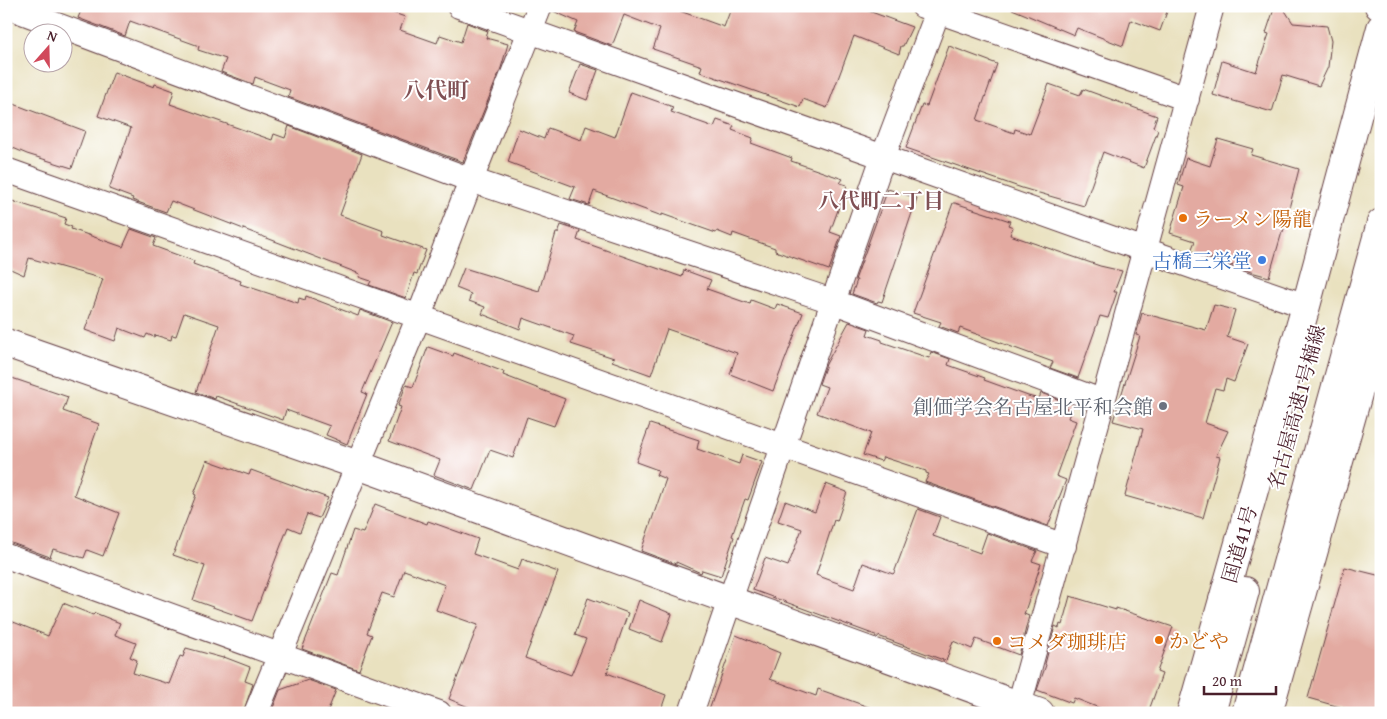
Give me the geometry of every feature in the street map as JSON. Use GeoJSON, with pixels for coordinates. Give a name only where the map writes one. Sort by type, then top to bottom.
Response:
{"type":"FeatureCollection","features":[{"type":"Feature","properties":{"kind":"main road","name":"国道41号"},"geometry":{"type":"LineString","coordinates":[[1191,713],[1306,306],[1381,28]]}},
{"type":"Feature","properties":{"kind":"main road","name":"名古屋高速1号楠線"},"geometry":{"type":"LineString","coordinates":[[1211,713],[1381,101]]}},
{"type":"Feature","properties":{"kind":"main road","name":"名古屋高速1号楠線"},"geometry":{"type":"LineString","coordinates":[[1246,713],[1381,223]]}},
{"type":"Feature","properties":{"kind":"main road"},"geometry":{"type":"LineString","coordinates":[[1268,713],[1379,322]]}},
{"type":"Feature","properties":{"kind":"main road"},"geometry":{"type":"LineString","coordinates":[[6,343],[358,466],[1025,710]]}},
{"type":"Feature","properties":{"kind":"street"},"geometry":{"type":"LineString","coordinates":[[6,6],[470,180],[832,302],[1102,401]]}},
{"type":"Feature","properties":{"kind":"street"},"geometry":{"type":"LineString","coordinates":[[460,6],[1306,306]]}},
{"type":"Feature","properties":{"kind":"street"},"geometry":{"type":"LineString","coordinates":[[256,713],[419,316],[470,180],[540,6]]}},
{"type":"Feature","properties":{"kind":"street"},"geometry":{"type":"LineString","coordinates":[[1025,710],[1064,546],[1102,401],[1212,6]]}},
{"type":"Feature","properties":{"kind":"street"},"geometry":{"type":"LineString","coordinates":[[691,713],[934,8],[1187,98]]}},
{"type":"Feature","properties":{"kind":"street"},"geometry":{"type":"LineString","coordinates":[[6,170],[1064,546]]}},
{"type":"Feature","properties":{"kind":"street"},"geometry":{"type":"LineString","coordinates":[[6,556],[439,713]]}},
{"type":"Feature","properties":{"kind":"building"},"geometry":{"type":"Polygon","coordinates":[[[83,6],[374,6],[405,17],[400,30],[437,43],[440,35],[461,42],[467,23],[488,31],[486,38],[508,44],[501,68],[463,162],[288,97],[290,90],[255,77],[253,84],[221,72],[226,59],[198,50],[199,46],[130,21],[125,36],[78,18],[83,6]]]}},
{"type":"Feature","properties":{"kind":"building"},"geometry":{"type":"Polygon","coordinates":[[[553,6],[666,6],[724,27],[732,6],[855,6],[912,27],[903,46],[901,46],[899,54],[854,36],[827,108],[803,99],[800,107],[700,72],[702,66],[653,49],[660,29],[624,15],[612,46],[574,32],[578,22],[553,11],[553,6]]]}},
{"type":"Feature","properties":{"kind":"building"},"geometry":{"type":"Polygon","coordinates":[[[1005,6],[1169,6],[1160,31],[1131,20],[1123,46],[1077,28],[1074,35],[1005,6]]]}},
{"type":"Feature","properties":{"kind":"building"},"geometry":{"type":"Polygon","coordinates":[[[1275,6],[1282,6],[1293,23],[1327,26],[1331,41],[1328,67],[1319,86],[1283,75],[1272,112],[1213,95],[1222,61],[1256,72],[1269,34],[1266,33],[1275,6]]]}},
{"type":"Feature","properties":{"kind":"building"},"geometry":{"type":"Polygon","coordinates":[[[949,46],[997,64],[977,120],[1014,133],[1015,129],[1030,134],[1049,84],[1080,95],[1083,89],[1157,116],[1153,127],[1158,130],[1144,168],[1103,152],[1084,206],[1022,188],[906,148],[922,105],[927,106],[949,46]]]}},
{"type":"Feature","properties":{"kind":"building"},"geometry":{"type":"Polygon","coordinates":[[[580,64],[598,70],[587,100],[569,93],[580,64]]]}},
{"type":"Feature","properties":{"kind":"building"},"geometry":{"type":"Polygon","coordinates":[[[114,72],[154,87],[155,84],[174,91],[170,104],[272,140],[274,134],[285,138],[289,126],[362,154],[340,215],[384,231],[383,235],[426,250],[417,274],[414,273],[406,298],[369,285],[371,281],[359,277],[360,274],[171,201],[166,212],[132,200],[133,198],[109,189],[131,128],[98,116],[114,72]]]}},
{"type":"Feature","properties":{"kind":"building"},"geometry":{"type":"Polygon","coordinates":[[[631,92],[673,107],[671,112],[714,127],[717,120],[734,126],[732,130],[753,138],[751,143],[792,158],[791,161],[843,179],[840,183],[847,185],[830,232],[841,236],[829,270],[775,251],[775,248],[733,233],[732,237],[717,231],[716,233],[662,214],[662,216],[594,191],[589,205],[570,199],[575,187],[508,162],[519,129],[544,139],[548,128],[581,140],[586,126],[615,137],[631,92]]]}},
{"type":"Feature","properties":{"kind":"building"},"geometry":{"type":"Polygon","coordinates":[[[6,101],[85,131],[72,168],[27,154],[6,145],[6,101]]]}},
{"type":"Feature","properties":{"kind":"building"},"geometry":{"type":"Polygon","coordinates":[[[1218,139],[1253,149],[1251,155],[1299,169],[1269,277],[1191,251],[1195,241],[1170,233],[1184,187],[1178,185],[1186,158],[1210,166],[1218,139]]]}},
{"type":"Feature","properties":{"kind":"building"},"geometry":{"type":"Polygon","coordinates":[[[888,189],[917,198],[882,302],[878,301],[877,303],[852,294],[857,280],[855,280],[888,189]]]}},
{"type":"Feature","properties":{"kind":"building"},"geometry":{"type":"Polygon","coordinates":[[[6,199],[66,218],[64,224],[72,227],[71,229],[123,247],[131,229],[156,238],[153,246],[194,261],[193,264],[241,281],[240,284],[298,303],[299,298],[305,300],[306,296],[358,316],[360,310],[392,322],[362,392],[367,394],[347,444],[326,435],[330,426],[286,410],[283,420],[216,396],[215,399],[196,392],[219,325],[184,313],[176,336],[172,335],[171,340],[147,334],[145,338],[119,328],[115,341],[85,330],[103,279],[29,258],[24,275],[6,267],[6,199]]]}},
{"type":"Feature","properties":{"kind":"building"},"geometry":{"type":"Polygon","coordinates":[[[953,203],[1010,221],[1008,225],[1013,227],[1010,235],[1100,266],[1122,271],[1114,292],[1117,292],[1108,318],[1100,316],[1078,378],[1050,368],[1053,362],[960,328],[958,333],[939,326],[941,322],[913,313],[953,203]]]}},
{"type":"Feature","properties":{"kind":"building"},"geometry":{"type":"Polygon","coordinates":[[[561,225],[580,231],[577,240],[682,277],[684,270],[711,280],[707,289],[750,304],[751,300],[775,309],[777,304],[803,313],[773,391],[730,374],[737,353],[667,329],[651,375],[612,361],[614,358],[571,344],[574,336],[523,318],[520,329],[482,314],[485,307],[469,301],[471,294],[456,288],[464,268],[539,291],[556,233],[558,233],[561,225]]]}},
{"type":"Feature","properties":{"kind":"building"},"geometry":{"type":"Polygon","coordinates":[[[1214,305],[1235,310],[1227,337],[1248,344],[1234,382],[1226,379],[1223,390],[1215,388],[1205,423],[1228,431],[1216,456],[1220,457],[1203,518],[1125,496],[1143,429],[1113,421],[1140,336],[1136,335],[1142,313],[1206,330],[1214,305]]]}},
{"type":"Feature","properties":{"kind":"building"},"geometry":{"type":"Polygon","coordinates":[[[849,322],[869,329],[867,335],[882,340],[882,342],[929,358],[931,352],[950,359],[948,365],[985,378],[984,380],[1028,396],[1039,399],[1041,393],[1068,403],[1066,409],[1071,410],[1068,418],[1076,421],[1056,476],[1066,480],[1048,526],[925,482],[929,474],[926,471],[883,457],[881,461],[863,455],[871,433],[817,413],[827,387],[819,384],[826,364],[849,322]]]}},
{"type":"Feature","properties":{"kind":"building"},"geometry":{"type":"Polygon","coordinates":[[[428,347],[453,356],[454,353],[504,372],[503,375],[565,399],[554,426],[527,417],[513,458],[490,450],[474,490],[434,475],[440,460],[389,441],[401,407],[398,406],[406,385],[413,387],[428,347]]]}},
{"type":"Feature","properties":{"kind":"building"},"geometry":{"type":"Polygon","coordinates":[[[6,376],[68,397],[63,411],[99,424],[74,495],[119,513],[103,556],[87,550],[84,558],[53,549],[50,557],[6,541],[6,376]]]}},
{"type":"Feature","properties":{"kind":"building"},"geometry":{"type":"Polygon","coordinates":[[[650,424],[699,440],[697,449],[739,464],[742,455],[762,462],[748,500],[745,499],[721,576],[702,570],[701,573],[676,562],[676,564],[641,551],[666,479],[656,475],[658,470],[636,462],[650,424]]]}},
{"type":"Feature","properties":{"kind":"building"},"geometry":{"type":"Polygon","coordinates":[[[207,460],[249,475],[251,470],[328,498],[319,518],[307,514],[300,532],[288,527],[252,621],[193,600],[205,566],[173,555],[207,460]]]}},
{"type":"Feature","properties":{"kind":"building"},"geometry":{"type":"Polygon","coordinates":[[[826,484],[847,492],[837,521],[834,520],[816,575],[854,589],[863,563],[894,573],[918,509],[940,517],[933,536],[980,553],[987,533],[1037,551],[1032,561],[1041,564],[1024,614],[1029,616],[1019,655],[976,639],[972,649],[953,641],[946,661],[753,590],[765,558],[788,566],[802,529],[778,521],[785,501],[815,512],[826,484]]]}},
{"type":"Feature","properties":{"kind":"building"},"geometry":{"type":"Polygon","coordinates":[[[375,504],[427,524],[428,521],[478,539],[473,554],[518,570],[522,559],[558,572],[525,658],[571,675],[586,639],[575,635],[588,598],[628,613],[607,673],[666,695],[660,713],[483,713],[449,699],[478,625],[436,610],[445,585],[404,570],[394,597],[382,593],[367,633],[372,635],[359,670],[302,649],[332,573],[338,575],[353,530],[363,533],[375,504]]]}},
{"type":"Feature","properties":{"kind":"building"},"geometry":{"type":"Polygon","coordinates":[[[1345,567],[1381,576],[1381,713],[1361,713],[1308,698],[1345,567]]]}},
{"type":"Feature","properties":{"kind":"building"},"geometry":{"type":"Polygon","coordinates":[[[1070,596],[1116,610],[1116,608],[1173,627],[1157,672],[1162,674],[1148,713],[1112,713],[1074,698],[1072,703],[1037,690],[1046,665],[1055,626],[1059,628],[1060,624],[1062,625],[1070,596]]]}},
{"type":"Feature","properties":{"kind":"building"},"geometry":{"type":"Polygon","coordinates":[[[639,600],[672,614],[662,642],[629,629],[639,600]]]}},
{"type":"Feature","properties":{"kind":"building"},"geometry":{"type":"Polygon","coordinates":[[[63,603],[120,623],[115,635],[136,643],[130,657],[137,660],[133,673],[169,684],[180,656],[183,657],[186,648],[224,657],[250,667],[245,681],[253,684],[243,713],[6,713],[6,619],[48,636],[63,603]]]}},
{"type":"Feature","properties":{"kind":"building"},"geometry":{"type":"Polygon","coordinates":[[[736,635],[780,653],[770,679],[816,696],[818,689],[877,710],[876,713],[708,713],[736,635]]]}},
{"type":"Feature","properties":{"kind":"building"},"geometry":{"type":"Polygon","coordinates":[[[308,680],[336,690],[327,713],[271,713],[280,690],[308,680]]]}},
{"type":"Feature","properties":{"kind":"place","name":"ラーメン陽龍"},"geometry":{"type":"Point","coordinates":[1183,218]}},
{"type":"Feature","properties":{"kind":"place","name":"古橋三栄堂"},"geometry":{"type":"Point","coordinates":[1262,260]}},
{"type":"Feature","properties":{"kind":"place","name":"創価学会名古屋北平和会館"},"geometry":{"type":"Point","coordinates":[1163,406]}},
{"type":"Feature","properties":{"kind":"place","name":"かどや"},"geometry":{"type":"Point","coordinates":[1159,640]}},
{"type":"Feature","properties":{"kind":"place","name":"コメダ珈琲店"},"geometry":{"type":"Point","coordinates":[997,641]}},
{"type":"Feature","properties":{"kind":"district","name":"八代町"},"geometry":{"type":"Point","coordinates":[436,90]}},
{"type":"Feature","properties":{"kind":"district","name":"八代町二丁目"},"geometry":{"type":"Point","coordinates":[881,200]}}]}
